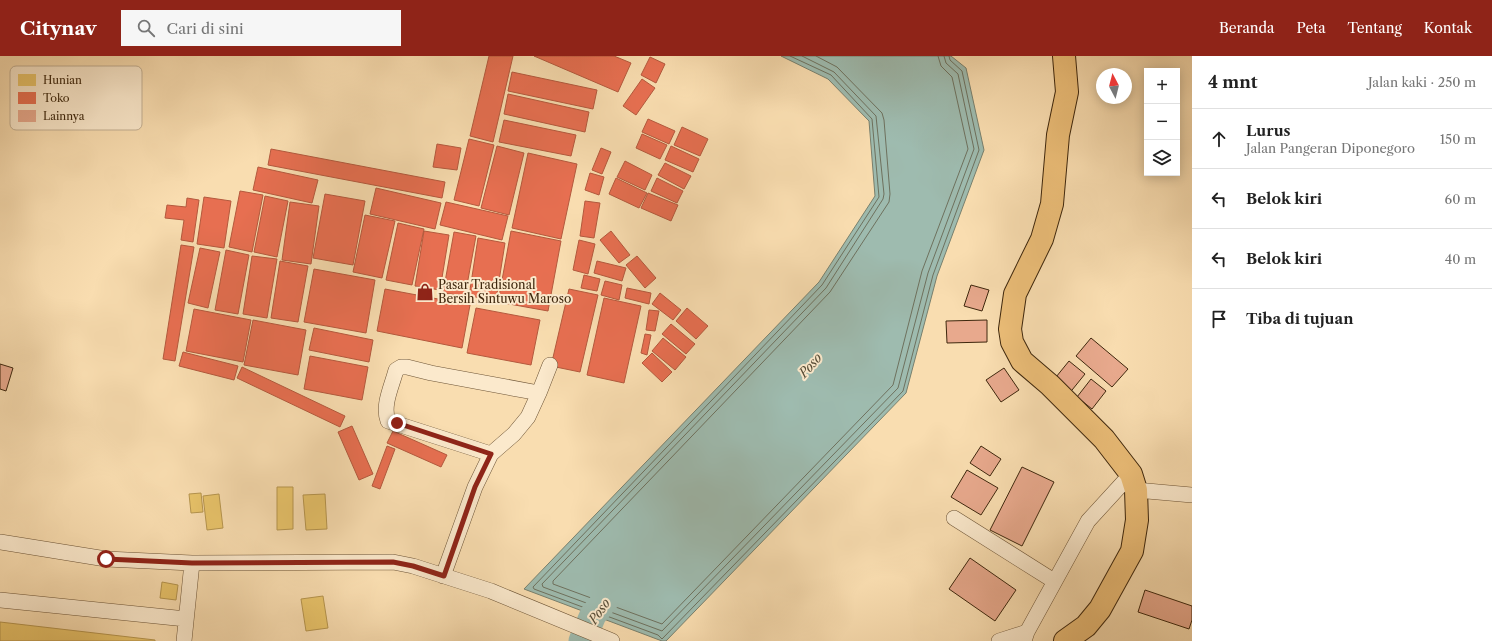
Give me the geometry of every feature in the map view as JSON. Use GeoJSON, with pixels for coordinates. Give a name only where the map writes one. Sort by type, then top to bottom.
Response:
{"type":"FeatureCollection","features":[{"type":"Feature","properties":{"kind":"highway"},"geometry":{"type":"LineString","coordinates":[[1064,56],[1067,92],[1058,135],[1052,204],[1042,239],[1015,294],[1010,329],[1012,342],[1022,361],[1050,385],[1104,439],[1133,482],[1137,520],[1132,551],[1100,609],[1086,626],[1065,641]]}},
{"type":"Feature","properties":{"kind":"street"},"geometry":{"type":"LineString","coordinates":[[444,576],[475,487],[491,454],[514,434],[528,416],[550,364]]}},
{"type":"Feature","properties":{"kind":"street"},"geometry":{"type":"LineString","coordinates":[[491,454],[388,421],[386,416],[386,403],[396,370],[407,366],[432,373],[539,393]]}},
{"type":"Feature","properties":{"kind":"street"},"geometry":{"type":"LineString","coordinates":[[999,641],[1026,637],[1054,581],[1088,521],[1133,482],[1192,495]]}},
{"type":"Feature","properties":{"kind":"street"},"geometry":{"type":"LineString","coordinates":[[954,518],[1054,581]]}},
{"type":"Feature","properties":{"kind":"street"},"geometry":{"type":"LineString","coordinates":[[0,542],[106,559],[192,563],[393,562],[413,566],[491,591],[612,641]]}},
{"type":"Feature","properties":{"kind":"street"},"geometry":{"type":"LineString","coordinates":[[184,641],[192,563]]}},
{"type":"Feature","properties":{"kind":"street"},"geometry":{"type":"LineString","coordinates":[[0,600],[186,619]]}},
{"type":"Feature","properties":{"kind":"water"},"geometry":{"type":"Polygon","coordinates":[[[781,56],[951,56],[966,68],[984,150],[937,276],[906,393],[666,641],[662,641],[524,589],[819,282],[875,196],[869,121],[828,79],[781,56]]]}},
{"type":"Feature","properties":{"kind":"building: Hunian"},"geometry":{"type":"Polygon","coordinates":[[[277,487],[293,487],[293,529],[277,530],[277,487]]]}},
{"type":"Feature","properties":{"kind":"building: Hunian"},"geometry":{"type":"Polygon","coordinates":[[[201,493],[203,512],[191,513],[189,494],[201,493]]]}},
{"type":"Feature","properties":{"kind":"building: Hunian"},"geometry":{"type":"Polygon","coordinates":[[[219,494],[223,528],[207,530],[203,496],[219,494]]]}},
{"type":"Feature","properties":{"kind":"building: Hunian"},"geometry":{"type":"Polygon","coordinates":[[[325,494],[327,529],[306,530],[303,495],[325,494]]]}},
{"type":"Feature","properties":{"kind":"building: Hunian"},"geometry":{"type":"Polygon","coordinates":[[[162,582],[178,585],[176,600],[160,598],[162,582]]]}},
{"type":"Feature","properties":{"kind":"building: Hunian"},"geometry":{"type":"Polygon","coordinates":[[[323,596],[328,628],[306,631],[301,599],[323,596]]]}},
{"type":"Feature","properties":{"kind":"building: Hunian"},"geometry":{"type":"Polygon","coordinates":[[[0,622],[155,640],[155,641],[0,641],[0,622]]]}},
{"type":"Feature","properties":{"kind":"building: Toko"},"geometry":{"type":"Polygon","coordinates":[[[489,56],[513,56],[493,142],[470,136],[489,56]]]}},
{"type":"Feature","properties":{"kind":"building: Toko"},"geometry":{"type":"Polygon","coordinates":[[[534,56],[614,56],[631,63],[618,92],[534,56]]]}},
{"type":"Feature","properties":{"kind":"building: Toko"},"geometry":{"type":"Polygon","coordinates":[[[650,57],[665,64],[656,83],[641,75],[650,57]]]}},
{"type":"Feature","properties":{"kind":"building: Toko"},"geometry":{"type":"Polygon","coordinates":[[[512,72],[597,90],[593,109],[508,91],[512,72]]]}},
{"type":"Feature","properties":{"kind":"building: Toko"},"geometry":{"type":"Polygon","coordinates":[[[642,79],[655,88],[636,115],[623,106],[642,79]]]}},
{"type":"Feature","properties":{"kind":"building: Toko"},"geometry":{"type":"Polygon","coordinates":[[[508,94],[589,112],[585,132],[504,114],[508,94]]]}},
{"type":"Feature","properties":{"kind":"building: Toko"},"geometry":{"type":"Polygon","coordinates":[[[648,119],[675,131],[669,144],[642,132],[648,119]]]}},
{"type":"Feature","properties":{"kind":"building: Toko"},"geometry":{"type":"Polygon","coordinates":[[[504,120],[576,135],[571,156],[499,142],[504,120]]]}},
{"type":"Feature","properties":{"kind":"building: Toko"},"geometry":{"type":"Polygon","coordinates":[[[682,127],[708,139],[700,156],[674,145],[682,127]]]}},
{"type":"Feature","properties":{"kind":"building: Toko"},"geometry":{"type":"Polygon","coordinates":[[[642,134],[667,145],[660,159],[636,148],[642,134]]]}},
{"type":"Feature","properties":{"kind":"building: Toko"},"geometry":{"type":"Polygon","coordinates":[[[469,139],[494,145],[479,206],[454,200],[469,139]]]}},
{"type":"Feature","properties":{"kind":"building: Toko"},"geometry":{"type":"Polygon","coordinates":[[[437,144],[461,148],[457,170],[433,167],[437,144]]]}},
{"type":"Feature","properties":{"kind":"building: Toko"},"geometry":{"type":"Polygon","coordinates":[[[497,146],[524,153],[509,215],[481,208],[497,146]]]}},
{"type":"Feature","properties":{"kind":"building: Toko"},"geometry":{"type":"Polygon","coordinates":[[[671,146],[699,159],[693,172],[665,160],[671,146]]]}},
{"type":"Feature","properties":{"kind":"building: Toko"},"geometry":{"type":"Polygon","coordinates":[[[601,148],[611,152],[602,174],[592,170],[601,148]]]}},
{"type":"Feature","properties":{"kind":"building: Toko"},"geometry":{"type":"Polygon","coordinates":[[[271,149],[445,182],[442,198],[268,165],[271,149]]]}},
{"type":"Feature","properties":{"kind":"building: Toko"},"geometry":{"type":"Polygon","coordinates":[[[528,153],[577,164],[561,239],[512,228],[528,153]]]}},
{"type":"Feature","properties":{"kind":"building: Toko"},"geometry":{"type":"Polygon","coordinates":[[[625,161],[652,175],[645,190],[617,177],[625,161]]]}},
{"type":"Feature","properties":{"kind":"building: Toko"},"geometry":{"type":"Polygon","coordinates":[[[665,163],[691,176],[684,189],[658,175],[665,163]]]}},
{"type":"Feature","properties":{"kind":"building: Toko"},"geometry":{"type":"Polygon","coordinates":[[[258,167],[318,180],[312,203],[253,190],[258,167]]]}},
{"type":"Feature","properties":{"kind":"building: Toko"},"geometry":{"type":"Polygon","coordinates":[[[590,173],[604,177],[599,195],[585,190],[590,173]]]}},
{"type":"Feature","properties":{"kind":"building: Toko"},"geometry":{"type":"Polygon","coordinates":[[[616,178],[647,193],[639,208],[609,194],[616,178]]]}},
{"type":"Feature","properties":{"kind":"building: Toko"},"geometry":{"type":"Polygon","coordinates":[[[657,178],[683,191],[677,203],[651,191],[657,178]]]}},
{"type":"Feature","properties":{"kind":"building: Toko"},"geometry":{"type":"Polygon","coordinates":[[[376,188],[441,203],[435,229],[370,214],[376,188]]]}},
{"type":"Feature","properties":{"kind":"building: Toko"},"geometry":{"type":"Polygon","coordinates":[[[240,191],[263,195],[252,252],[229,247],[240,191]]]}},
{"type":"Feature","properties":{"kind":"building: Toko"},"geometry":{"type":"Polygon","coordinates":[[[648,193],[678,205],[671,221],[641,208],[648,193]]]}},
{"type":"Feature","properties":{"kind":"building: Toko"},"geometry":{"type":"Polygon","coordinates":[[[325,194],[365,201],[353,265],[313,258],[325,194]]]}},
{"type":"Feature","properties":{"kind":"building: Toko"},"geometry":{"type":"Polygon","coordinates":[[[265,196],[288,201],[277,257],[254,252],[265,196]]]}},
{"type":"Feature","properties":{"kind":"building: Toko"},"geometry":{"type":"Polygon","coordinates":[[[204,197],[231,201],[224,248],[197,244],[204,197]]]}},
{"type":"Feature","properties":{"kind":"building: Toko"},"geometry":{"type":"Polygon","coordinates":[[[187,198],[199,200],[193,242],[181,240],[184,220],[165,218],[167,205],[186,207],[187,198]]]}},
{"type":"Feature","properties":{"kind":"building: Toko"},"geometry":{"type":"Polygon","coordinates":[[[585,201],[600,203],[594,238],[580,236],[585,201]]]}},
{"type":"Feature","properties":{"kind":"building: Toko"},"geometry":{"type":"Polygon","coordinates":[[[290,202],[319,206],[311,264],[282,260],[290,202]]]}},
{"type":"Feature","properties":{"kind":"building: Toko"},"geometry":{"type":"Polygon","coordinates":[[[446,202],[508,216],[502,240],[440,225],[446,202]]]}},
{"type":"Feature","properties":{"kind":"building: Toko"},"geometry":{"type":"Polygon","coordinates":[[[365,215],[395,221],[382,278],[353,272],[365,215]]]}},
{"type":"Feature","properties":{"kind":"building: Toko"},"geometry":{"type":"Polygon","coordinates":[[[398,223],[424,229],[412,285],[386,280],[398,223]]]}},
{"type":"Feature","properties":{"kind":"building: Toko"},"geometry":{"type":"Polygon","coordinates":[[[424,231],[449,235],[440,290],[415,286],[424,231]]]}},
{"type":"Feature","properties":{"kind":"building: Toko"},"geometry":{"type":"Polygon","coordinates":[[[511,231],[561,241],[548,311],[498,302],[511,231]]]}},
{"type":"Feature","properties":{"kind":"building: Toko"},"geometry":{"type":"Polygon","coordinates":[[[611,231],[630,255],[619,263],[600,240],[611,231]]]}},
{"type":"Feature","properties":{"kind":"building: Toko"},"geometry":{"type":"Polygon","coordinates":[[[454,232],[476,236],[465,296],[443,293],[454,232]]]}},
{"type":"Feature","properties":{"kind":"building: Toko"},"geometry":{"type":"Polygon","coordinates":[[[478,238],[505,243],[496,300],[469,296],[478,238]]]}},
{"type":"Feature","properties":{"kind":"building: Toko"},"geometry":{"type":"Polygon","coordinates":[[[579,240],[595,244],[588,274],[573,270],[579,240]]]}},
{"type":"Feature","properties":{"kind":"building: Toko"},"geometry":{"type":"Polygon","coordinates":[[[181,245],[194,247],[175,361],[163,359],[181,245]]]}},
{"type":"Feature","properties":{"kind":"building: Toko"},"geometry":{"type":"Polygon","coordinates":[[[200,248],[220,252],[208,308],[188,303],[200,248]]]}},
{"type":"Feature","properties":{"kind":"building: Toko"},"geometry":{"type":"Polygon","coordinates":[[[226,250],[249,255],[238,314],[215,310],[226,250]]]}},
{"type":"Feature","properties":{"kind":"building: Toko"},"geometry":{"type":"Polygon","coordinates":[[[252,256],[277,259],[267,318],[243,314],[252,256]]]}},
{"type":"Feature","properties":{"kind":"building: Toko"},"geometry":{"type":"Polygon","coordinates":[[[637,256],[656,278],[645,288],[626,265],[637,256]]]}},
{"type":"Feature","properties":{"kind":"building: Toko"},"geometry":{"type":"Polygon","coordinates":[[[280,261],[308,266],[298,322],[271,318],[280,261]]]}},
{"type":"Feature","properties":{"kind":"building: Toko"},"geometry":{"type":"Polygon","coordinates":[[[597,261],[626,268],[622,281],[594,273],[597,261]]]}},
{"type":"Feature","properties":{"kind":"building: Toko"},"geometry":{"type":"Polygon","coordinates":[[[314,269],[375,280],[366,333],[304,322],[314,269]]]}},
{"type":"Feature","properties":{"kind":"building: Toko"},"geometry":{"type":"Polygon","coordinates":[[[584,275],[600,279],[597,291],[581,288],[584,275]]]}},
{"type":"Feature","properties":{"kind":"building: Toko"},"geometry":{"type":"Polygon","coordinates":[[[605,281],[622,285],[619,300],[601,295],[605,281]]]}},
{"type":"Feature","properties":{"kind":"building: Toko"},"geometry":{"type":"Polygon","coordinates":[[[627,288],[651,293],[649,304],[625,298],[627,288]]]}},
{"type":"Feature","properties":{"kind":"building: Toko"},"geometry":{"type":"Polygon","coordinates":[[[385,289],[470,305],[462,348],[377,331],[385,289]]]}},
{"type":"Feature","properties":{"kind":"building: Toko"},"geometry":{"type":"Polygon","coordinates":[[[569,289],[598,295],[580,372],[551,366],[569,289]]]}},
{"type":"Feature","properties":{"kind":"building: Toko"},"geometry":{"type":"Polygon","coordinates":[[[660,293],[681,310],[673,320],[652,304],[660,293]]]}},
{"type":"Feature","properties":{"kind":"building: Toko"},"geometry":{"type":"Polygon","coordinates":[[[604,298],[641,306],[624,383],[587,375],[604,298]]]}},
{"type":"Feature","properties":{"kind":"building: Toko"},"geometry":{"type":"Polygon","coordinates":[[[476,308],[540,320],[531,365],[467,353],[476,308]]]}},
{"type":"Feature","properties":{"kind":"building: Toko"},"geometry":{"type":"Polygon","coordinates":[[[687,308],[708,326],[696,339],[676,321],[687,308]]]}},
{"type":"Feature","properties":{"kind":"building: Toko"},"geometry":{"type":"Polygon","coordinates":[[[194,309],[251,320],[243,362],[186,351],[194,309]]]}},
{"type":"Feature","properties":{"kind":"building: Toko"},"geometry":{"type":"Polygon","coordinates":[[[649,310],[659,311],[655,331],[646,330],[649,310]]]}},
{"type":"Feature","properties":{"kind":"building: Toko"},"geometry":{"type":"Polygon","coordinates":[[[253,320],[306,330],[298,375],[244,365],[253,320]]]}},
{"type":"Feature","properties":{"kind":"building: Toko"},"geometry":{"type":"Polygon","coordinates":[[[671,324],[695,344],[686,354],[662,334],[671,324]]]}},
{"type":"Feature","properties":{"kind":"building: Toko"},"geometry":{"type":"Polygon","coordinates":[[[314,328],[373,340],[369,362],[309,350],[314,328]]]}},
{"type":"Feature","properties":{"kind":"building: Toko"},"geometry":{"type":"Polygon","coordinates":[[[645,334],[651,335],[647,355],[641,353],[645,334]]]}},
{"type":"Feature","properties":{"kind":"building: Toko"},"geometry":{"type":"Polygon","coordinates":[[[663,338],[686,357],[675,370],[652,351],[663,338]]]}},
{"type":"Feature","properties":{"kind":"building: Toko"},"geometry":{"type":"Polygon","coordinates":[[[183,352],[238,366],[234,380],[179,366],[183,352]]]}},
{"type":"Feature","properties":{"kind":"building: Toko"},"geometry":{"type":"Polygon","coordinates":[[[652,353],[672,372],[662,382],[642,363],[652,353]]]}},
{"type":"Feature","properties":{"kind":"building: Toko"},"geometry":{"type":"Polygon","coordinates":[[[310,356],[368,367],[362,400],[304,389],[310,356]]]}},
{"type":"Feature","properties":{"kind":"building: Toko"},"geometry":{"type":"Polygon","coordinates":[[[242,367],[345,416],[340,427],[237,378],[242,367]]]}},
{"type":"Feature","properties":{"kind":"building: Toko"},"geometry":{"type":"Polygon","coordinates":[[[352,426],[373,474],[359,480],[338,432],[352,426]]]}},
{"type":"Feature","properties":{"kind":"building: Toko"},"geometry":{"type":"Polygon","coordinates":[[[393,431],[447,455],[441,467],[387,443],[393,431]]]}},
{"type":"Feature","properties":{"kind":"building: Toko"},"geometry":{"type":"Polygon","coordinates":[[[387,446],[395,449],[380,489],[372,486],[387,446]]]}},
{"type":"Feature","properties":{"kind":"building: Lainnya"},"geometry":{"type":"Polygon","coordinates":[[[971,285],[989,290],[982,311],[964,306],[971,285]]]}},
{"type":"Feature","properties":{"kind":"building: Lainnya"},"geometry":{"type":"Polygon","coordinates":[[[987,320],[987,342],[947,343],[946,321],[987,320]]]}},
{"type":"Feature","properties":{"kind":"building: Lainnya"},"geometry":{"type":"Polygon","coordinates":[[[1091,338],[1128,369],[1112,387],[1076,356],[1091,338]]]}},
{"type":"Feature","properties":{"kind":"building: Lainnya"},"geometry":{"type":"Polygon","coordinates":[[[1069,361],[1085,374],[1068,395],[1052,382],[1069,361]]]}},
{"type":"Feature","properties":{"kind":"building: Lainnya"},"geometry":{"type":"Polygon","coordinates":[[[0,364],[13,368],[6,391],[0,389],[0,364]]]}},
{"type":"Feature","properties":{"kind":"building: Lainnya"},"geometry":{"type":"Polygon","coordinates":[[[1004,368],[1019,390],[1001,402],[986,380],[1004,368]]]}},
{"type":"Feature","properties":{"kind":"building: Lainnya"},"geometry":{"type":"Polygon","coordinates":[[[1091,379],[1106,391],[1092,409],[1077,397],[1091,379]]]}},
{"type":"Feature","properties":{"kind":"building: Lainnya"},"geometry":{"type":"Polygon","coordinates":[[[981,446],[1001,459],[990,476],[970,463],[981,446]]]}},
{"type":"Feature","properties":{"kind":"building: Lainnya"},"geometry":{"type":"Polygon","coordinates":[[[1022,467],[1054,482],[1022,546],[990,530],[1022,467]]]}},
{"type":"Feature","properties":{"kind":"building: Lainnya"},"geometry":{"type":"Polygon","coordinates":[[[967,470],[998,488],[981,515],[951,497],[967,470]]]}},
{"type":"Feature","properties":{"kind":"building: Lainnya"},"geometry":{"type":"Polygon","coordinates":[[[970,558],[1016,590],[995,621],[949,589],[970,558]]]}},
{"type":"Feature","properties":{"kind":"building: Lainnya"},"geometry":{"type":"Polygon","coordinates":[[[1145,590],[1192,606],[1192,620],[1189,629],[1138,612],[1145,590]]]}},
{"type":"Feature","properties":{"kind":"waterway","name":"Poso"},"geometry":{"type":"LineString","coordinates":[[582,641],[593,615],[617,586]]}},
{"type":"Feature","properties":{"kind":"place","name":"Pasar Tradisional Bersih Sintuwu Maroso"},"geometry":{"type":"Point","coordinates":[425,292]}},
{"type":"Feature","properties":{"kind":"route"},"geometry":{"type":"LineString","coordinates":[[106,559],[192,563],[393,562],[413,566],[444,576],[475,487],[491,454],[397,423]]}}]}
